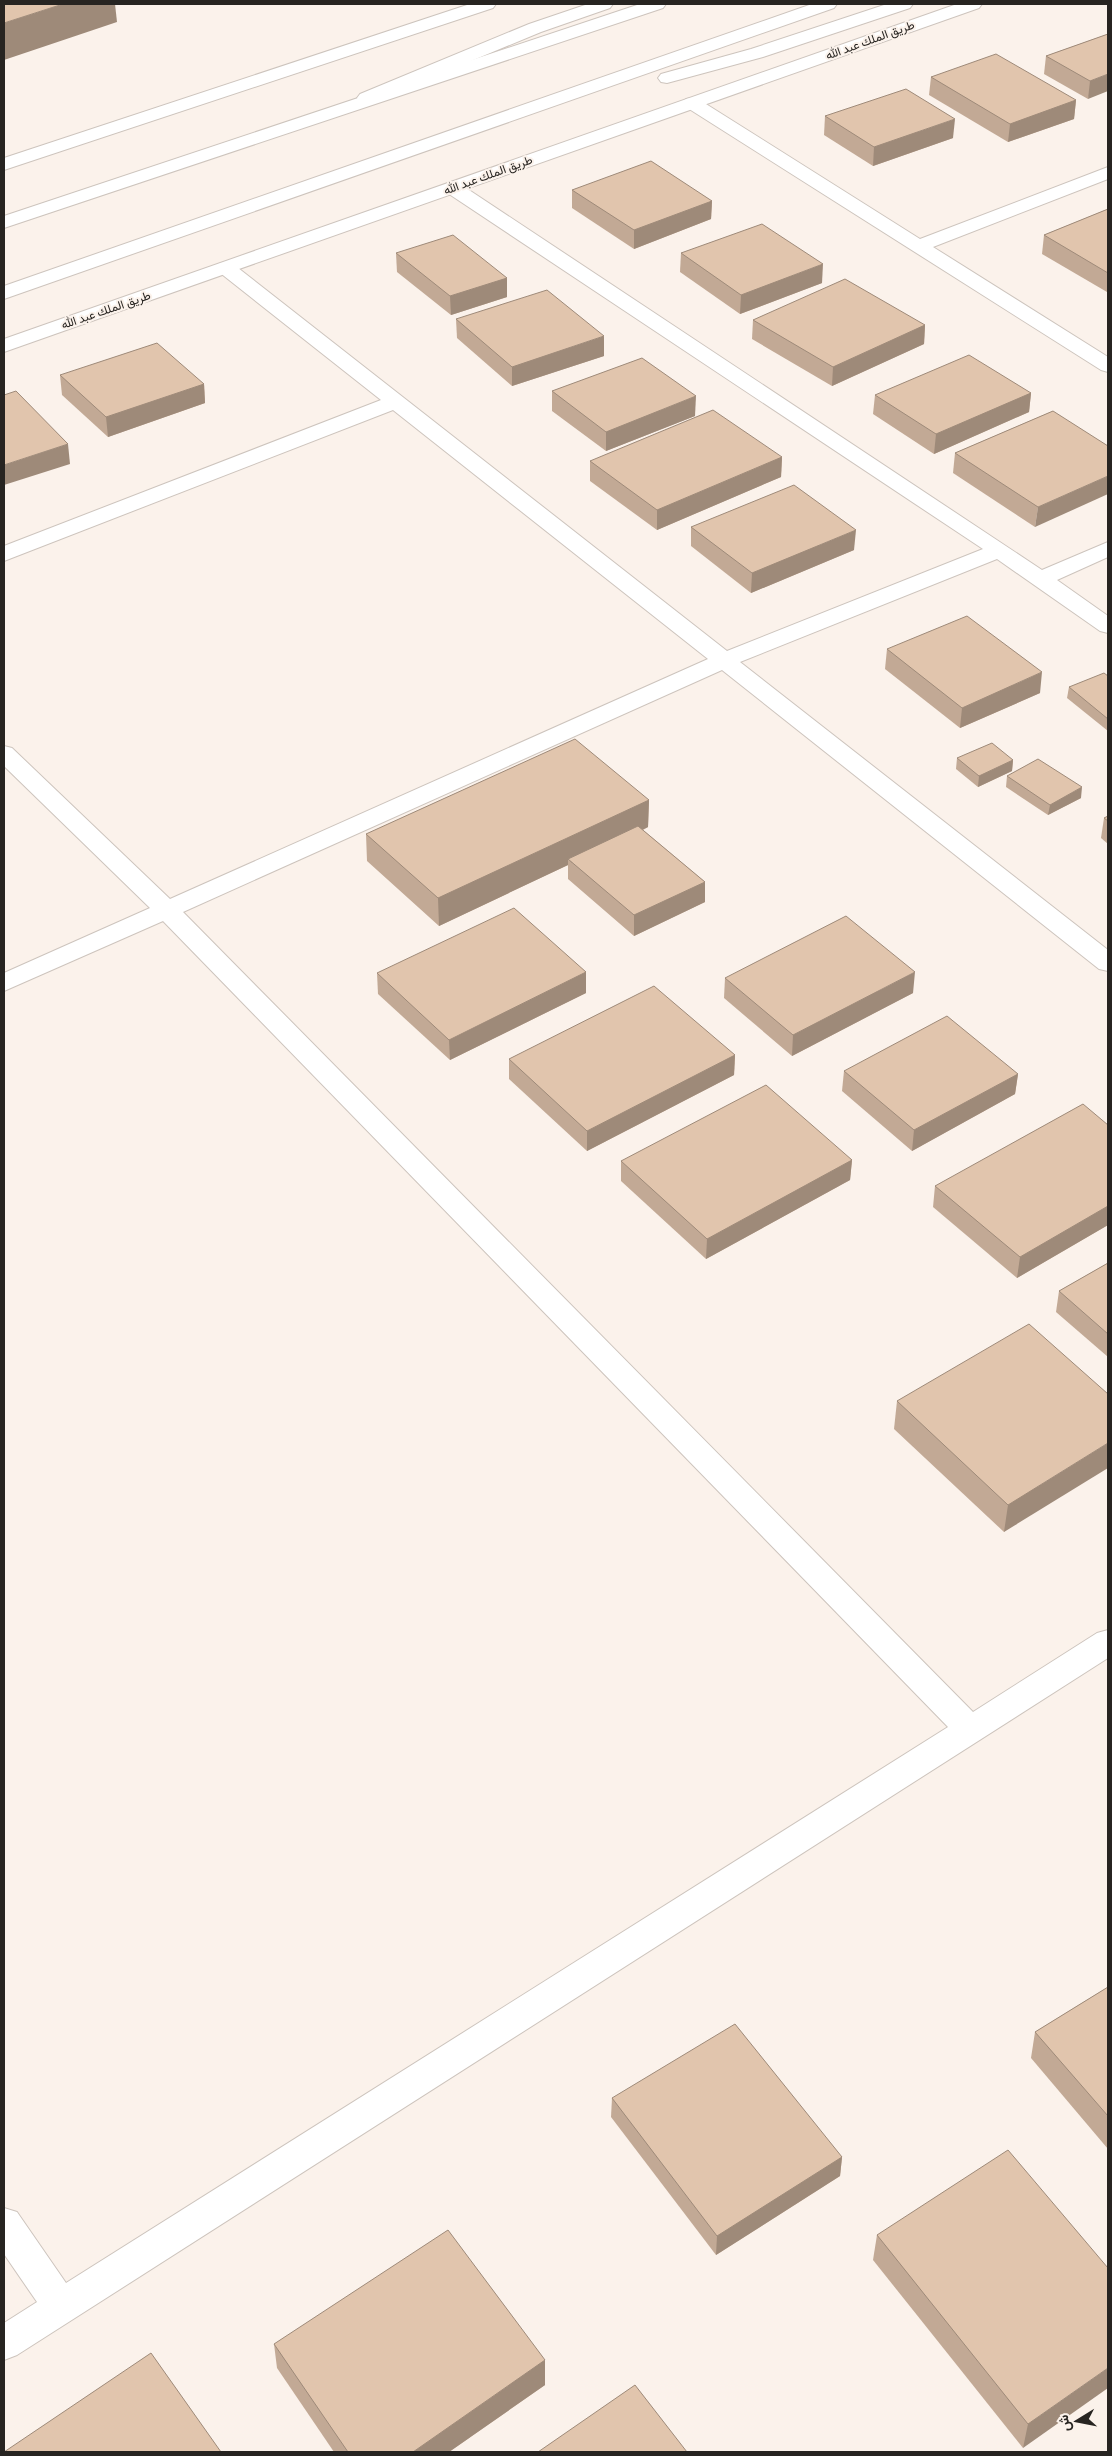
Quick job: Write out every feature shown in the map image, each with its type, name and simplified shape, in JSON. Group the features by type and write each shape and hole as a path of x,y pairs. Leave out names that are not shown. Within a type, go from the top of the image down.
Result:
{"main road":[{"path":"4,164 486,4"},
{"path":"338,110 535,28 604,4"},
{"path":"4,222 657,4"},
{"path":"4,293 828,4"},
{"path":"399,155 756,53 904,4"},
{"name":"طريق الملك عبد الله","path":"4,346 973,4"},
{"path":"692,103 1108,366"},
{"path":"919,246 1108,173"},
{"path":"453,188 999,550 1108,626"},
{"path":"226,268 1108,963"},
{"path":"4,554 397,401"},
{"path":"1041,579 1108,549"},
{"path":"4,983 725,660 999,550"},
{"path":"4,754 166,910 970,1730"},
{"path":"4,2343 1108,1642"},
{"path":"4,2224 61,2306"}],"building":[{"path":"4,4 63,4 4,23"},
{"path":"1108,34 1108,74 1090,81 1046,56"},
{"path":"996,54 1076,100 1010,124 931,77"},
{"path":"906,89 955,119 874,147 825,116"},
{"path":"651,161 712,201 634,230 572,190"},
{"path":"1108,209 1108,273 1044,235"},
{"path":"762,224 823,264 741,295 681,253"},
{"path":"453,235 507,278 450,296 396,253"},
{"path":"845,279 925,325 833,367 753,320"},
{"path":"547,290 604,336 512,367 456,319"},
{"path":"157,343 204,384 106,417 60,375"},
{"path":"969,355 1031,393 936,434 875,395"},
{"path":"642,358 696,396 606,432 552,391"},
{"path":"16,391 68,444 4,465 4,395"},
{"path":"713,410 782,457 657,510 590,461"},
{"path":"1053,411 1108,446 1108,476 1038,507 955,453"},
{"path":"794,485 856,530 752,573 691,527"},
{"path":"967,616 1042,672 962,708 887,649"},
{"path":"1104,673 1108,676 1108,719 1069,687"},
{"path":"575,739 649,800 438,898 366,834"},
{"path":"992,743 1013,760 979,776 957,758"},
{"path":"1038,759 1082,787 1050,805 1007,776"},
{"path":"638,826 705,882 634,915 568,859"},
{"path":"514,908 586,972 449,1040 377,973"},
{"path":"846,916 915,972 793,1035 725,978"},
{"path":"654,986 735,1055 587,1131 509,1059"},
{"path":"947,1016 1018,1074 914,1130 844,1071"},
{"path":"766,1085 852,1160 707,1239 621,1161"},
{"path":"1083,1104 1108,1125 1108,1206 1020,1257 935,1186"},
{"path":"1108,1263 1108,1334 1059,1291"},
{"path":"1029,1324 1108,1394 1108,1443 1008,1505 897,1401"},
{"path":"1108,1987 1108,2116 1035,2032"},
{"path":"735,2024 842,2157 717,2236 612,2098"},
{"path":"1008,2150 1108,2268 1108,2368 1028,2424 877,2235"},
{"path":"448,2230 545,2360 413,2452 348,2452 274,2344"},
{"path":"151,2353 221,2452 4,2452"},
{"path":"635,2385 687,2452 538,2452"}]}
